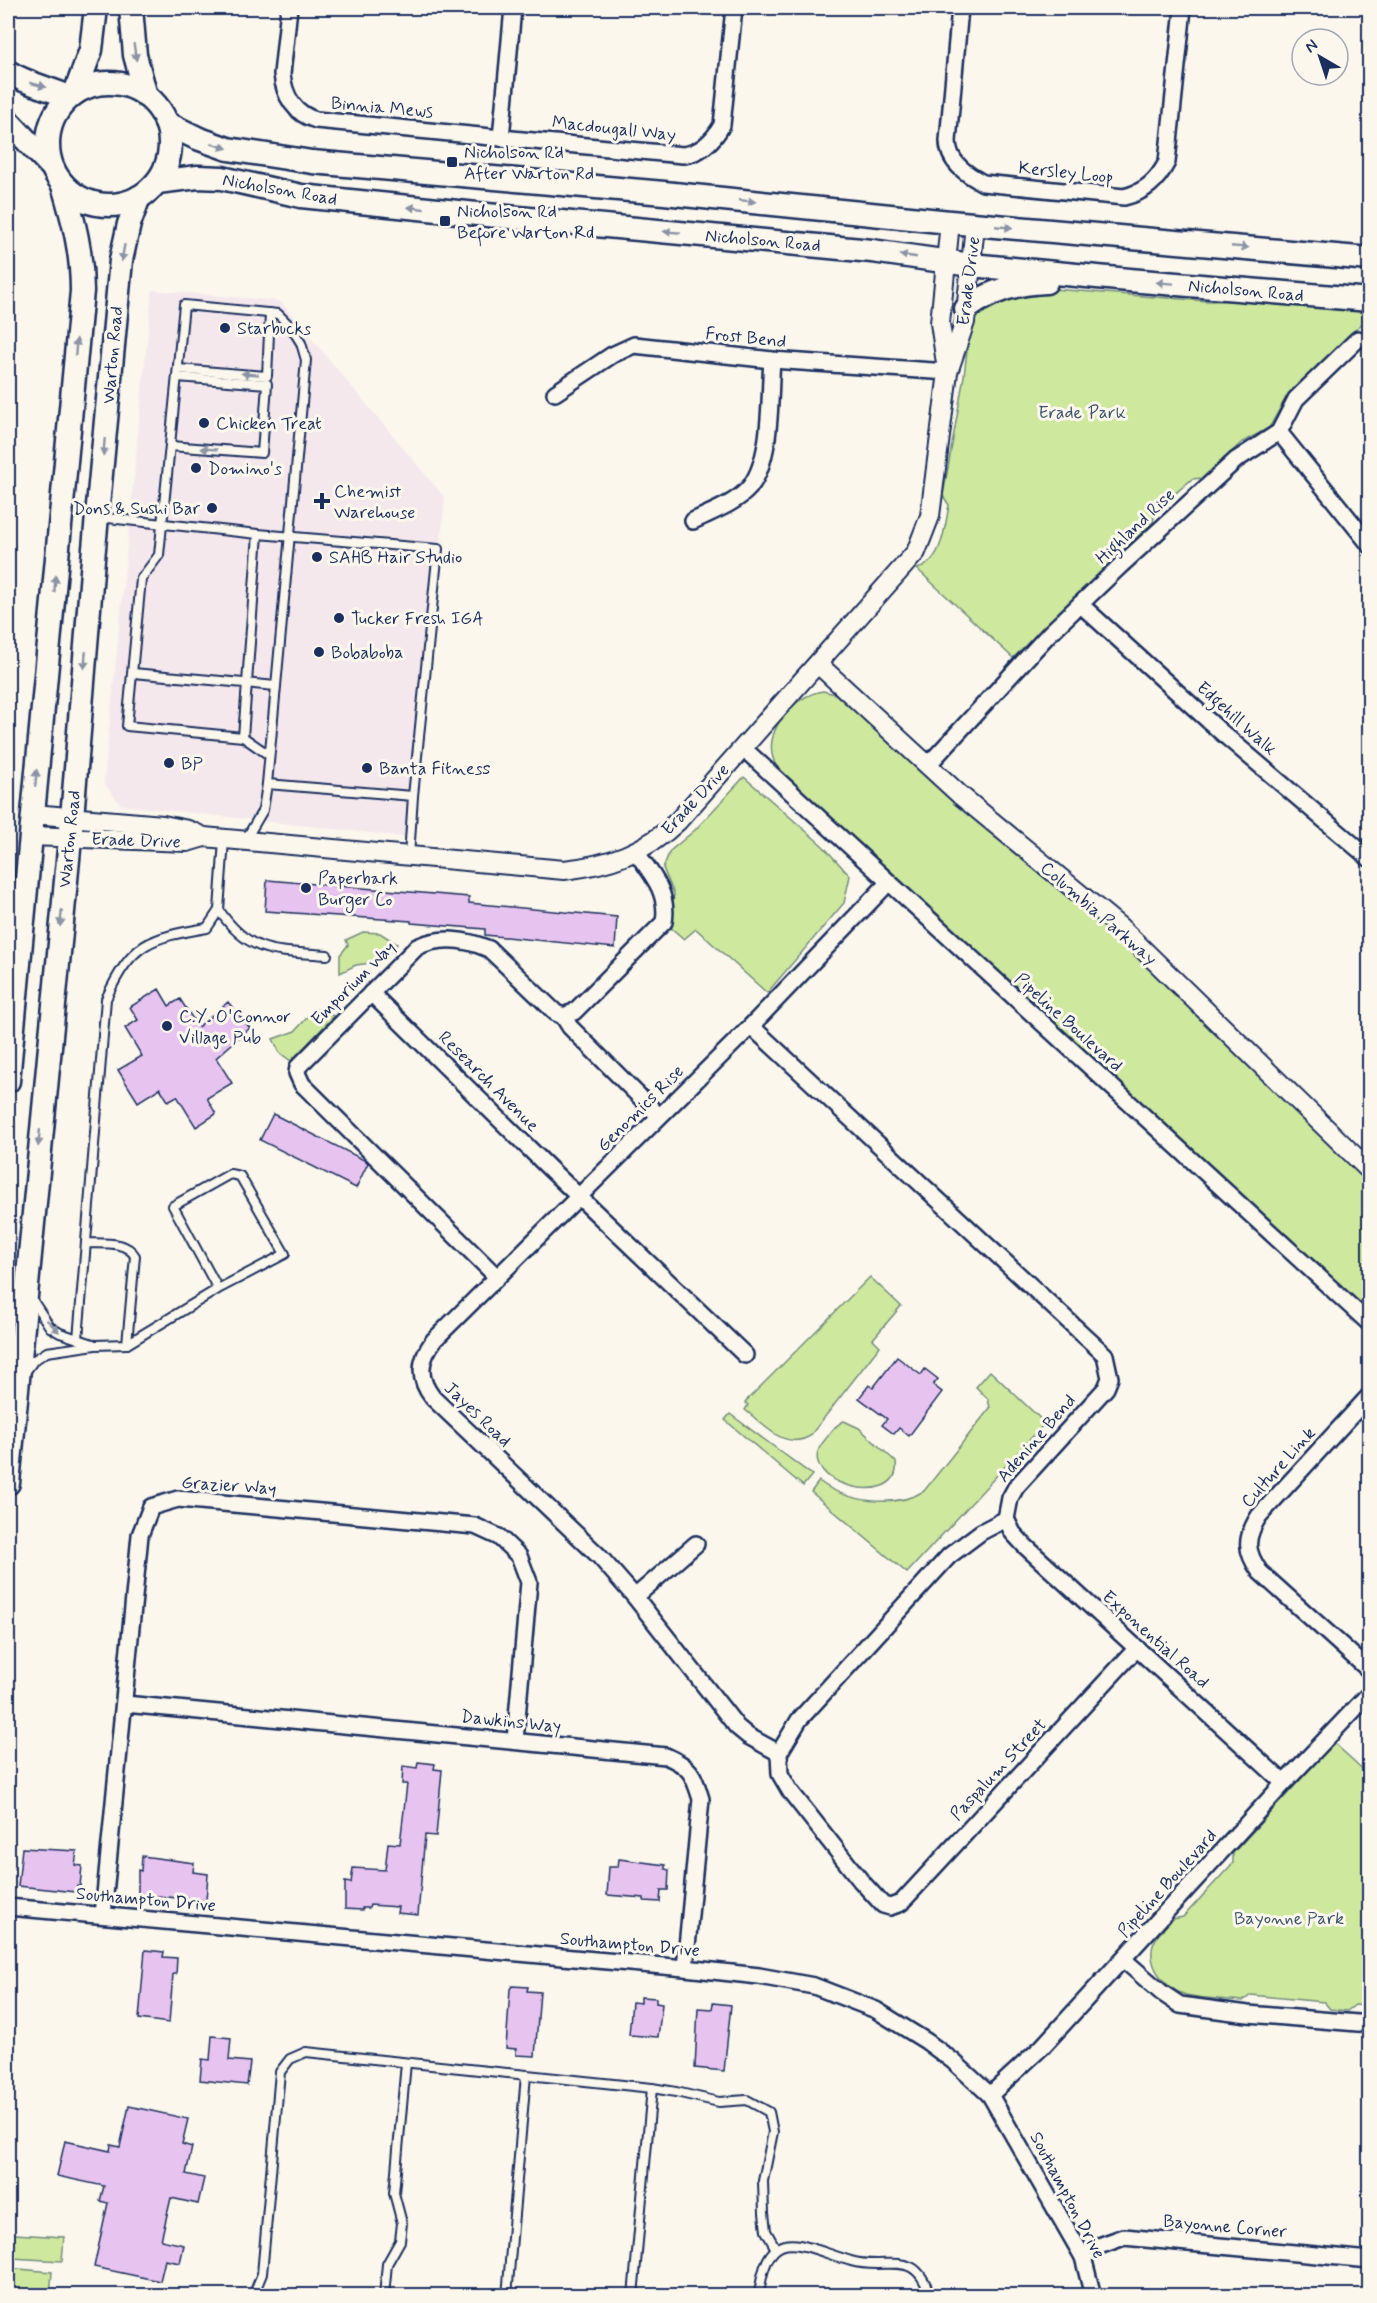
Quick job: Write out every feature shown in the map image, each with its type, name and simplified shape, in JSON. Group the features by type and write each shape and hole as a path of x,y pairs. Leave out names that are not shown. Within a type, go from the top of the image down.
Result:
{"main road":[{"path":"72,95 91,50 96,8"},
{"path":"131,8 135,55 146,96"},
{"path":"8,72 30,84 72,95"},
{"path":"8,120 50,165 63,185 76,196 90,203 106,206 122,204 139,197 157,182 170,153 170,138 166,123 160,110 146,96 127,85 113,83 87,87 72,95 57,111 49,129 47,147 50,165"},
{"name":"Nicholson Road","path":"166,123 197,138 228,149 312,162 664,193 975,225 1370,259"},
{"name":"Nicholson Road","path":"157,182 198,177 222,178 301,196 872,250 971,265 1370,300"},
{"name":"Warton Road","path":"8,1082 82,291 78,237 63,185"},
{"name":"Warton Road","path":"8,1483 9,1443 70,828 122,260 129,224 139,197"},
{"path":"966,309 984,296 1032,282 1129,280"}],"street":[{"name":"Binnia Mews","path":"289,8 283,85 288,98 309,118 501,138"},
{"path":"501,138 513,8"},
{"name":"Macdougall Way","path":"501,138 683,154 701,149 717,135 722,126 734,8"},
{"name":"Kersley Loop","path":"960,8 948,141 948,148 956,164 982,183 1124,197 1151,185 1159,178 1167,162 1183,8"},
{"name":"Erade Drive","path":"948,372 940,323 950,222"},
{"name":"Erade Drive","path":"31,836 70,828 163,825 188,830 204,837 564,870 600,864 636,852 652,843 672,827 916,552 926,531 932,504 948,372 964,325 975,225"},
{"path":"1358,339 1296,399 1279,432 1370,545"},
{"name":"Frost Bend","path":"555,393 612,355 634,345 772,360 948,372"},
{"path":"693,521 736,500 750,487 763,459 772,360"},
{"name":"Highland Rise","path":"928,765 1049,634 1080,604 1236,460 1279,432"},
{"name":"Edgehill Walk","path":"1080,604 1221,732 1370,859"},
{"name":"Columbia Parkway","path":"818,664 960,795 1120,927 1370,1171"},
{"name":"Pipeline Boulevard","path":"743,748 1370,1324"},
{"name":"Erade Drive","path":"33,814 70,828"},
{"path":"563,1016 574,1012 664,922 666,911 660,888 636,852"},
{"name":"Genomics Rise","path":"579,1196 751,1026 888,883"},
{"name":"Emporium Way","path":"497,1277 298,1078 297,1072 301,1062 417,947 430,940 477,944 489,949 556,1013 563,1016 570,1028 659,1116"},
{"name":"Research Avenue","path":"371,993 579,1196"},
{"name":"Adenine Bend","path":"751,1026 1105,1355 1110,1378 1106,1388 1016,1487 1010,1498 1006,1519"},
{"path":"579,1196 745,1355"},
{"name":"Jayes Road","path":"579,1196 426,1351 421,1372 427,1391 599,1556 635,1597 737,1727 748,1736 779,1753"},
{"name":"Culture Link","path":"1370,1395 1258,1516 1248,1540 1252,1561 1260,1572 1370,1671"},
{"name":"Grazier Way","path":"103,1915 140,1535 151,1507 178,1499 475,1526 499,1537 519,1556 529,1582 514,1740"},
{"path":"779,1753 789,1734 806,1712 949,1556 973,1537 1006,1519"},
{"name":"Exponential Road","path":"1006,1519 1013,1533 1025,1546 1284,1783"},
{"path":"635,1597 696,1544"},
{"name":"Paspalum Street","path":"779,1753 780,1774 790,1791 861,1881 883,1905 890,1907 901,1903 1137,1648"},
{"name":"Pipeline Boulevard","path":"990,2094 1042,2047 1284,1783 1370,1693"},
{"name":"Dawkins Way","path":"125,1704 666,1756 684,1764 696,1781 701,1799 685,1968"},
{"name":"Southampton Drive","path":"8,1907 685,1968 759,1976 814,1986 876,2010 926,2041 953,2061 990,2094 1083,2256 1093,2295"},
{"path":"1124,1960 1162,1993 1180,2005 1248,2014 1370,2024"},
{"name":"Bayonne Corner","path":"1083,2256 1099,2246 1124,2236 1370,2259"}],"lane":[{"path":"245,841 262,810 267,784 306,360 301,343 291,327 278,314 184,305 159,555 141,579 127,726 243,737 269,755"},
{"path":"177,373 267,375 270,313"},
{"path":"170,446 262,453 267,384 177,373"},
{"path":"97,517 289,537 438,549 409,856"},
{"path":"243,737 258,534"},
{"path":"133,673 276,686"},
{"path":"267,784 413,796"},
{"path":"78,1339 106,999 118,971 137,951 162,936 207,928 219,910 224,839"},
{"path":"219,910 249,942 267,950 327,955"},
{"path":"16,1384 34,1360 47,1352 95,1345 127,1344 218,1289 285,1254 240,1176 230,1174 173,1206 218,1289"},
{"path":"86,1243 126,1246 135,1256 127,1344"},
{"path":"25,1289 50,1327 60,1333 95,1345"},
{"path":"253,2295 262,2274 280,2072 290,2059 306,2052 652,2088 719,2102 747,2100 769,2112 773,2132 763,2192 766,2231 776,2249"},
{"path":"384,2295 387,2264 400,2241 402,2223 394,2193 406,2063"},
{"path":"507,2295 526,2075"},
{"path":"633,2295 652,2088"},
{"path":"759,2295 762,2271 768,2258 776,2249 786,2244 808,2245 853,2262 911,2265 925,2279 930,2295"}],"shaded area":[{"path":"152,290 280,301 445,498 414,838 121,805 104,783"}],"green space":[{"name":"Erade Park","path":"1040,288 1207,301 1260,300 1369,307 1369,317 1288,394 1269,428 1242,442 1203,478 1192,479 1155,511 1153,522 1013,658 917,569 932,560 944,533 949,505 943,496 964,376 970,326 979,307"},
{"path":"823,691 835,694 848,704 962,807 1124,944 1369,1182 1369,1312 785,777 775,763 771,750 777,727 783,716 801,699"},
{"path":"744,777 823,846 850,876 844,903 767,993 696,929 684,939 670,927 674,894 663,868 670,851 695,830"},
{"path":"363,932 380,933 397,944 379,962 356,965 340,973 340,955 348,945 346,940"},
{"path":"315,1009 334,1016 291,1061 280,1053 273,1039 295,1031"},
{"path":"870,1277 901,1306 873,1339 880,1346 810,1436 801,1440 792,1440 775,1434 745,1410 748,1405 745,1402"},
{"path":"990,1371 1045,1423 907,1573 811,1492 819,1481 843,1494 871,1501 899,1500 924,1491 990,1408 988,1399 976,1387"},
{"path":"730,1414 812,1475 803,1486 725,1420"},
{"path":"844,1421 859,1428 896,1462 893,1477 883,1486 867,1488 850,1486 833,1479 821,1469 817,1456 824,1441 835,1427"},
{"name":"Bayonne Park","path":"1334,1743 1369,1775 1369,2006 1355,2005 1347,2011 1330,2009 1324,2002 1251,1995 1243,2001 1207,1998 1186,1995 1172,1988 1160,1976 1153,1961 1153,1945 1156,1938 1173,1919 1183,1917 1233,1863 1233,1853"},
{"path":"14,2234 64,2237 62,2261 12,2258"},
{"path":"8,2268 52,2272 50,2295 8,2293"}],"building":[{"path":"267,880 469,897 469,903 617,917 615,948 485,935 485,929 411,923 411,921 265,911"},
{"path":"159,989 169,1006 180,999 198,1027 228,1002 250,1028 216,1058 232,1083 207,1098 216,1114 196,1127 177,1096 168,1101 160,1088 138,1102 118,1070 142,1056 125,1028 138,1020 130,1007"},
{"path":"273,1114 366,1161 368,1163 356,1188 260,1140"},
{"path":"897,1357 921,1375 925,1369 938,1379 933,1385 942,1392 909,1436 899,1428 894,1434 882,1425 887,1419 859,1398 869,1385 873,1388"},
{"path":"418,1762 435,1764 434,1769 442,1770 436,1836 425,1835 418,1915 397,1913 398,1907 370,1905 369,1908 362,1908 362,1910 345,1909 345,1882 351,1883 353,1868 385,1870 388,1843 400,1844 407,1784 402,1784 403,1766 417,1768"},
{"path":"22,1848 77,1851 75,1865 82,1866 80,1886 77,1886 76,1892 18,1886"},
{"path":"142,1856 194,1863 193,1872 208,1874 206,1901 138,1894 138,1870 141,1871"},
{"path":"619,1859 665,1865 665,1869 669,1870 668,1890 661,1890 660,1902 644,1901 644,1898 607,1895 609,1867 618,1867"},
{"path":"145,1950 164,1952 163,1957 177,1958 176,1974 173,1974 169,2023 139,2019"},
{"path":"512,1986 528,1987 527,1991 540,1992 535,2056 516,2055 516,2049 506,2048"},
{"path":"641,1997 656,1998 656,2003 662,2004 658,2037 629,2035 632,2002 641,2003"},
{"path":"713,2003 731,2005 724,2071 695,2068 698,2008 712,2009"},
{"path":"212,2036 231,2038 229,2060 250,2062 247,2085 200,2080 202,2059 210,2060"},
{"path":"129,2106 188,2119 182,2144 192,2147 186,2174 204,2178 198,2204 171,2198 161,2240 184,2245 180,2263 165,2260 160,2281 94,2267 108,2203 100,2201 104,2186 57,2176 65,2141 110,2151 111,2145 120,2147"}],"place":[{"name":"Nicholson Rd After Warton Rd","path":"452,162"},
{"name":"Nicholson Rd Before Warton Rd","path":"445,221"},
{"name":"Starbucks","path":"225,328"},
{"name":"Chicken Treat","path":"204,423"},
{"name":"Domino's","path":"196,468"},
{"name":"Chemist Warehouse","path":"322,501"},
{"name":"Dons & Sushi Bar","path":"212,508"},
{"name":"SAHB Hair Studio","path":"317,557"},
{"name":"Tucker Fresh IGA","path":"339,618"},
{"name":"Bobaboba","path":"319,652"},
{"name":"BP","path":"169,763"},
{"name":"Banta Fitness","path":"367,768"},
{"name":"Paperbark Burger Co","path":"306,888"},
{"name":"C.Y. O'Connor Village Pub","path":"167,1026"}]}
